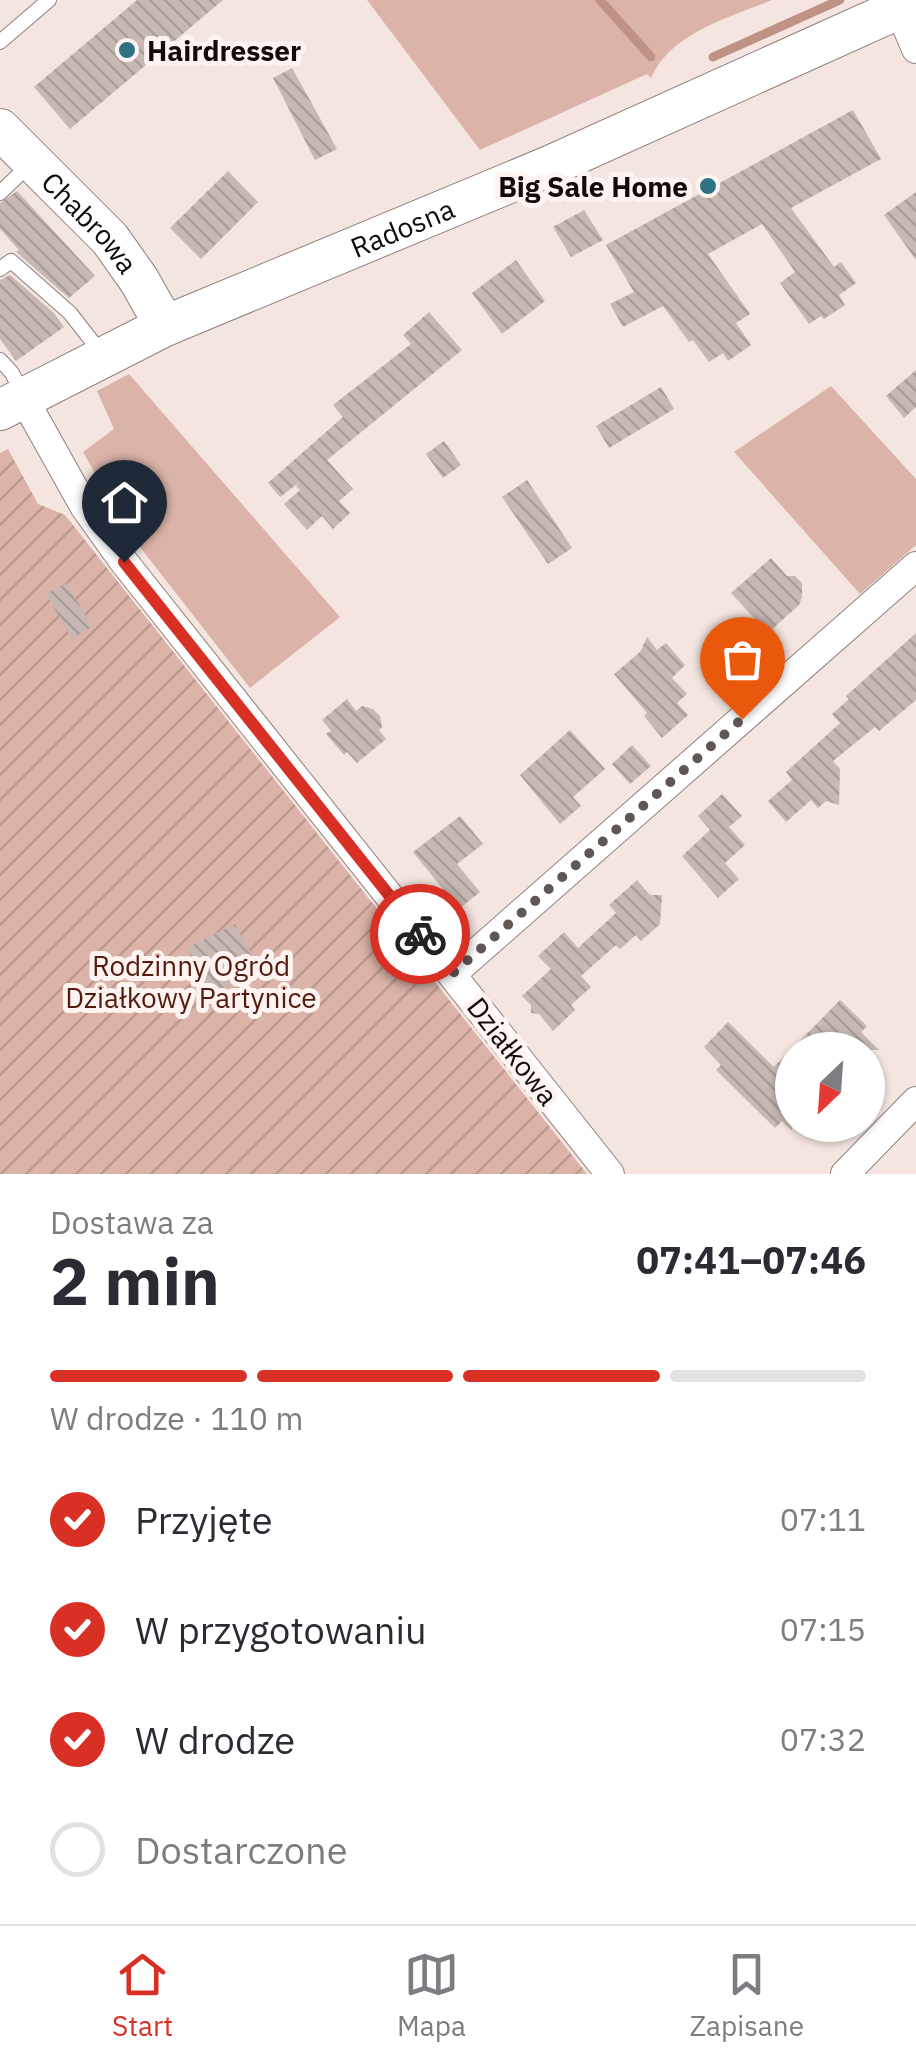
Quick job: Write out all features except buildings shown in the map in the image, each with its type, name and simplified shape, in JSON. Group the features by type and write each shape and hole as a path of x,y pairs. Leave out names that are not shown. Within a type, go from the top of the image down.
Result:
{"street":[{"path":"908,5 916,49"},
{"name":"Radosna","path":"12,404 165,326 552,165 908,5"},
{"name":"Chabrowa","path":"0,129 116,246 165,326"},
{"name":"Działkowa","path":"12,404 124,562 610,1174"},
{"path":"452,974 916,566"},
{"path":"845,1174 916,1101"}],"lane":[{"path":"0,42 49,0"},
{"path":"0,192 34,160"},
{"path":"0,269 11,261 70,313 104,356"},
{"path":"0,360 12,373 12,404"}],"green space":[{"path":"367,0 772,0 687,38 660,62 651,78 647,74 480,150"},
{"path":"129,374 340,617 250,688 129,533 83,452 114,429 97,391"},
{"path":"831,386 916,479 916,545 860,594 734,452"},
{"name":"Rodzinny Ogród Działkowy Partynice","path":"8,449 38,504 65,515 587,1174 0,1174 0,453"}],"waterway":[{"path":"600,0 651,57"},
{"path":"713,57 840,0"}],"way so far":[{"path":"420,934 452,974 742,719"}],"place":[{"name":"Hairdresser","path":"127,50"},
{"name":"Big Sale Home","path":"708,186"}],"route":[{"path":"124,562 420,934"}]}
